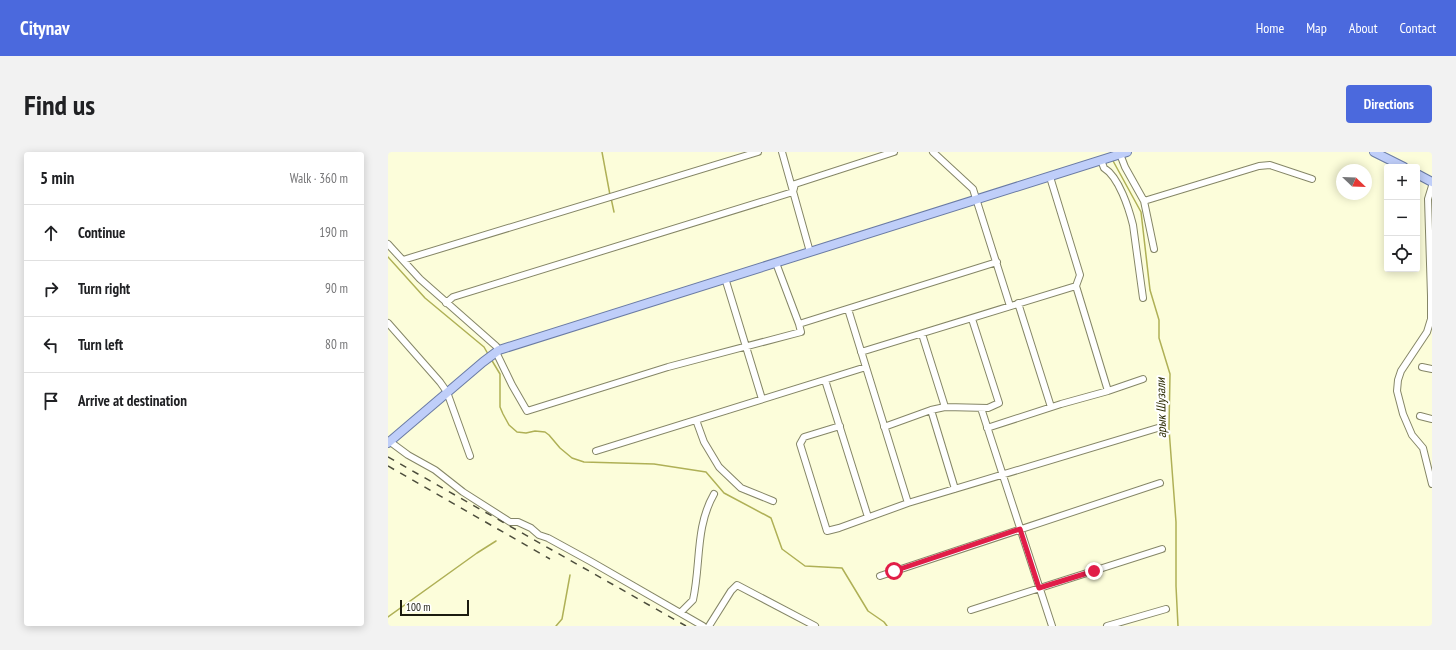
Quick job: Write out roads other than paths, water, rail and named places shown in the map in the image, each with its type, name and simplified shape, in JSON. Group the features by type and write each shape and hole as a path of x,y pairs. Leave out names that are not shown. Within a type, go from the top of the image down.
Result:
{"main road":[{"path":"1374,152 1398,164"},
{"path":"389,442 497,351 725,278 1050,177 1111,156"},
{"path":"1420,176 1432,182"}],"street":[{"path":"403,260 758,152"},
{"path":"782,152 810,252"},
{"path":"793,192 795,184 894,152"},
{"path":"933,152 962,177 973,189 978,199 1010,306"},
{"path":"1143,298 1133,225 1130,214 1124,196 1111,172 1104,168 1111,156 1125,167 1144,201 1154,248"},
{"path":"1144,201 1259,166 1270,165 1312,179"},
{"path":"1050,177 1080,275 1076,286 1108,391"},
{"path":"1432,186 1428,199 1431,268 1431,319 1427,332 1401,371 1397,391 1403,414 1412,435 1422,448 1430,472 1432,484"},
{"path":"446,304 452,297 793,192"},
{"path":"388,244 420,279 446,304 496,346 512,385 527,411 668,367 800,332 799,324 776,262"},
{"path":"799,324 997,262"},
{"path":"725,278 762,399"},
{"path":"861,352 1076,286"},
{"path":"1018,303 1052,407"},
{"path":"848,309 908,503"},
{"path":"884,427 945,406 988,408 999,403 972,319"},
{"path":"388,323 447,392 470,456"},
{"path":"922,334 945,406"},
{"path":"596,451 866,367"},
{"path":"1422,367 1432,369"},
{"path":"987,428 1143,379"},
{"path":"825,380 868,518"},
{"path":"981,408 1052,626"},
{"path":"931,410 955,489"},
{"path":"1420,416 1432,419"},
{"path":"696,420 704,442 719,467 741,488 773,501"},
{"path":"840,426 804,437 800,444 827,531 908,503 1162,427"},
{"path":"389,442 408,455 435,470 463,492 510,522 518,522 531,528 539,534 681,612 703,626"},
{"path":"880,576 1160,482"},
{"path":"681,612 692,602 694,598 698,551 708,506 714,494"},
{"path":"971,610 1162,549"},
{"path":"709,626 731,591 738,585 815,626"},
{"path":"1108,626 1166,609"}],"waterway":[{"path":"602,152 610,195"},
{"name":"арык Шузали","path":"1112,159 1141,212 1150,290 1159,320 1159,338 1170,374 1169,429 1176,522 1176,586 1178,626"},
{"path":"611,198 614,212"},
{"path":"388,257 425,298 484,347 488,354"},
{"path":"491,359 500,374 500,407 509,425 517,432 545,432 572,458 584,462 654,464 706,472 724,493 771,518 782,549 805,566 842,568 868,611 884,622 887,626"},
{"path":"388,617 496,541"},
{"path":"556,626 562,619 570,575"}],"railway":[{"path":"388,457 686,626"},
{"path":"388,466 550,559"}]}
